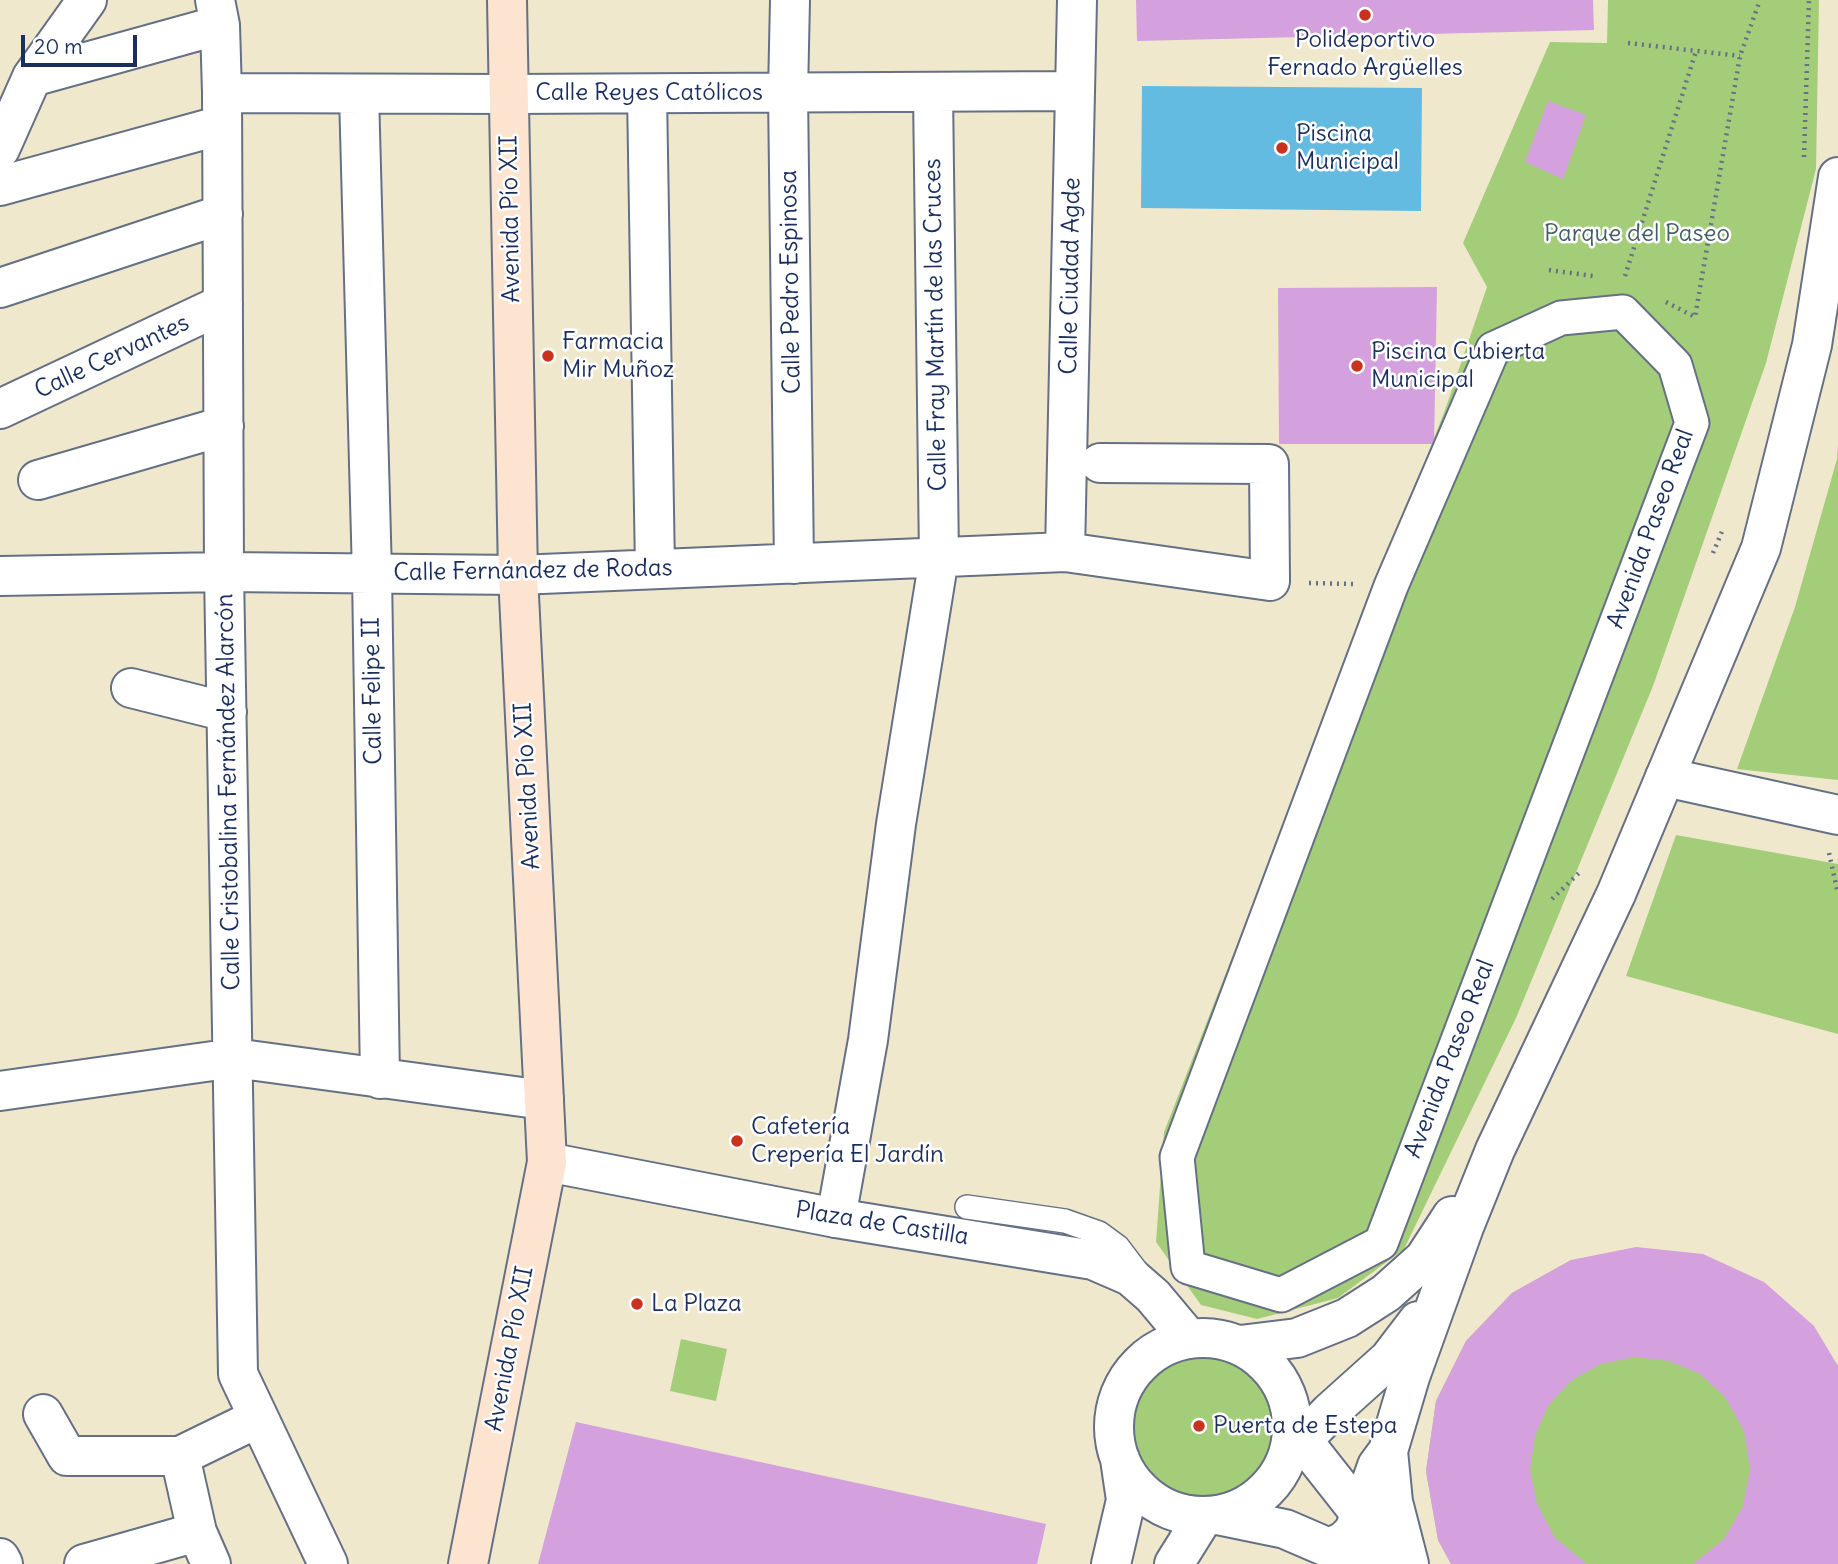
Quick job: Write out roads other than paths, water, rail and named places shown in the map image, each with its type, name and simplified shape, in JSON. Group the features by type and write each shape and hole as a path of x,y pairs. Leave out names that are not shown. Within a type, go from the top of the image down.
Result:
{"main road":[{"name":"Avenida Pío XII","path":"468,1564 547,1162 518,575 507,0"}],"street":[{"path":"0,149 32,77 87,0"},
{"name":"Calle Pedro Espinosa","path":"790,0 788,93 794,564"},
{"name":"Calle Ciudad Agde","path":"1065,552 1077,0"},
{"path":"32,77 218,13"},
{"name":"Calle Cristobalina Fernández Alarcón","path":"218,13 222,109 224,572 238,1374 328,1564"},
{"name":"Calle Reyes Católicos","path":"0,186 222,109 359,94 1075,91"},
{"name":"Calle Fray Martín de las Cruces","path":"836,1218 869,1040 897,824 939,558 933,92"},
{"name":"Calle Felipe II","path":"359,94 372,574 380,1079"},
{"path":"647,94 655,569"},
{"path":"1331,1547 1350,1537 1361,1514 1377,1466 1388,1451 1410,1377 1495,1150 1616,894 1761,548 1812,345 1838,177"},
{"path":"0,288 223,214"},
{"name":"Calle Cervantes","path":"0,409 223,304"},
{"name":"Avenida Paseo Real","path":"1623,312 1675,365 1692,423 1381,1243 1282,1295 1188,1267 1177,1157 1391,586 1493,349 1562,318 1623,312"},
{"path":"38,480 224,426"},
{"name":"Calle Fernández de Rodas","path":"0,576 224,572 518,575 1065,552 1269,581 1269,464 1100,463"},
{"path":"131,688 227,712"},
{"path":"1665,777 1833,832"},
{"path":"0,1091 234,1058 544,1100"},
{"path":"1240,1345 1297,1338 1330,1326 1386,1293 1424,1259 1495,1150"},
{"name":"Plaza de Castilla","path":"547,1162 836,1218 1093,1260 1130,1276 1153,1296 1189,1339"},
{"path":"1174,1564 1210,1516 1236,1510 1259,1497 1276,1478 1294,1441 1382,1366 1412,1331 1451,1263"},
{"path":"1330,1326 1349,1326 1372,1336 1383,1354 1382,1366"},
{"path":"1111,1564 1126,1500 1115,1431 1117,1405 1126,1382 1142,1362 1164,1347 1189,1339 1215,1338 1240,1345 1262,1360 1276,1375 1286,1394 1294,1441 1361,1514 1400,1564"},
{"path":"43,1414 67,1456 180,1456 258,1418"},
{"path":"1388,1451 1393,1502 1409,1564"},
{"path":"84,1564 204,1548 180,1456"},
{"path":"1119,1457 1135,1484 1158,1503 1186,1514 1285,1528 1366,1564"},
{"path":"0,1558 3,1564"}],"lane":[{"path":"967,1207 1065,1221 1099,1233 1110,1239 1129,1259 1153,1296"}],"water":[{"name":"Piscina Municipal","path":"1142,86 1422,88 1421,211 1141,208"}],"place":[{"name":"Polideportivo Fernado Argüelles","path":"1365,15"},
{"name":"Piscina Municipal","path":"1282,148"},
{"name":"Farmacia Mir Muñoz","path":"548,356"},
{"name":"Piscina Cubierta Municipal","path":"1357,366"},
{"name":"Cafetería Crepería El Jardín","path":"737,1141"},
{"name":"La Plaza","path":"637,1304"},
{"name":"Puerta de Estepa","path":"1199,1426"}],"park label":[{"name":"Parque del Paseo","path":"1637,234"}]}
